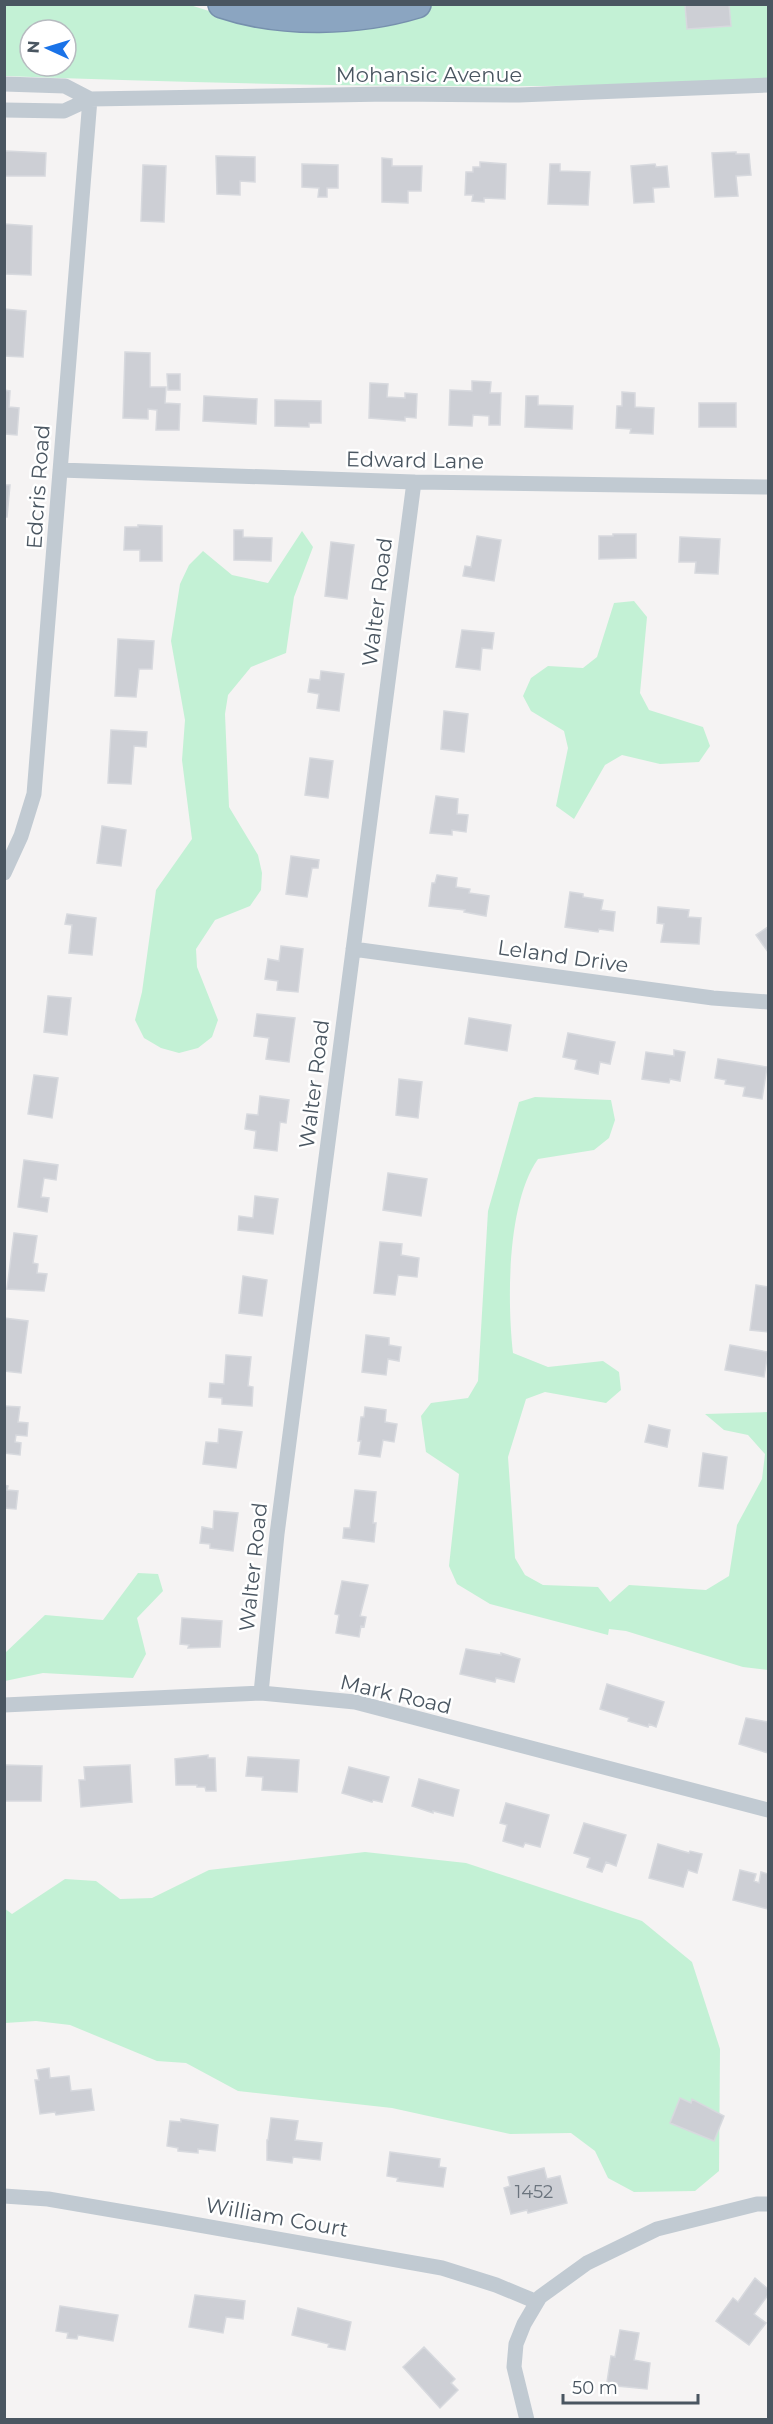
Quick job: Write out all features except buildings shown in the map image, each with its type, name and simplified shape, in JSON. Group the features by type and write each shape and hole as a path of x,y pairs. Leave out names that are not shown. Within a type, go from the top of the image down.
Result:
{"highway":[{"path":"222,4 257,14 291,17 345,16 417,4"},
{"path":"239,4 264,4"}],"street":[{"name":"Mohansic Avenue","path":"4,84 65,86 90,99"},
{"name":"Mohansic Avenue","path":"4,110 64,111 90,99 390,94 519,95 768,85"},
{"name":"Edcris Road","path":"4,873 21,836 34,794 90,99"},
{"name":"Edward Lane","path":"60,470 414,482 768,487"},
{"name":"Walter Road","path":"261,1693 277,1534 414,482"},
{"name":"Leland Drive","path":"353,949 713,998 768,1002"},
{"name":"Mark Road","path":"4,1705 261,1693 355,1702 768,1810"},
{"name":"William Court","path":"4,2196 48,2199 442,2268 496,2285 537,2302"},
{"path":"527,2420 514,2367 516,2344 524,2324 540,2297 587,2263 657,2229 757,2204 768,2204"}],"green space":[{"path":"5,5 190,5 231,18 429,5 768,5 768,81 577,86 386,86 69,78 78,78 78,18 18,18 18,76 5,76"},
{"path":"302,531 313,547 294,597 286,653 251,667 228,695 225,714 229,807 258,855 262,873 261,890 250,906 215,920 196,949 197,967 218,1020 212,1037 198,1048 179,1053 161,1048 144,1038 135,1020 142,992 156,890 192,839 182,760 185,720 171,641 180,584 189,565 203,551 232,575 268,583"},
{"path":"634,601 647,617 640,693 649,710 703,727 710,746 699,762 660,764 622,755 605,765 574,819 556,806 568,748 564,731 531,711 523,696 531,678 548,666 583,668 597,657 614,603"},
{"path":"535,1097 611,1100 615,1120 609,1138 594,1150 538,1159 528,1178 520,1200 512,1253 510,1307 513,1353 548,1367 603,1361 619,1372 621,1390 606,1403 545,1392 526,1399 508,1457 515,1558 525,1575 543,1585 598,1587 610,1602 629,1585 706,1590 729,1576 737,1525 762,1479 765,1454 748,1435 724,1430 705,1414 768,1412 768,1670 743,1667 626,1631 609,1629 608,1635 490,1604 457,1584 449,1566 459,1474 426,1452 421,1416 431,1403 468,1398 478,1381 488,1211 519,1102"},
{"path":"138,1573 158,1574 163,1591 137,1618 146,1654 133,1678 43,1673 5,1681 5,1653 45,1615 103,1620"},
{"path":"365,1852 466,1863 642,1921 692,1962 720,2049 719,2171 695,2191 634,2192 608,2178 595,2151 571,2133 510,2134 392,2108 238,2091 186,2063 157,2061 70,2025 36,2021 5,2023 4,1908 12,1914 65,1879 96,1881 120,1899 152,1898 209,1870"}]}
